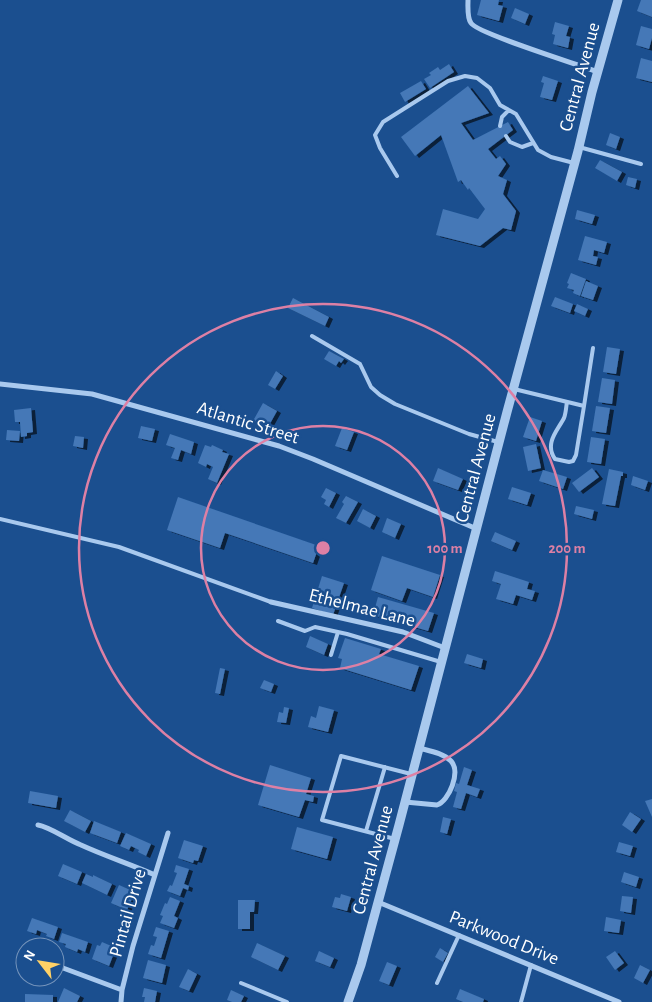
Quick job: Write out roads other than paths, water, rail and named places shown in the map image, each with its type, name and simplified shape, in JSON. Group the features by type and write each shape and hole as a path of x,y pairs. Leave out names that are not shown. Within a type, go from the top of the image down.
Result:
{"street":[{"path":"468,0 470,22 474,27 499,38 598,72"},
{"name":"Central Avenue","path":"348,1002 361,965 405,802 618,0"},
{"name":"Atlantic Street","path":"0,384 92,394 279,446 313,458 477,529"},
{"name":"Ethelmae Lane","path":"271,602 403,632 445,648"},
{"path":"405,802 437,805 441,804 449,796 455,771 451,760 436,752 419,748"},
{"path":"38,825 48,828 93,851 154,875"},
{"name":"Pintail Drive","path":"121,1002 122,990 154,875 168,833"},
{"name":"Parkwood Drive","path":"378,902 609,1000 619,1002"},
{"path":"65,970 122,990"}],"lane":[{"path":"397,176 380,148 375,135 382,122 448,81 465,76 476,78 490,88 500,105 516,114 538,150 574,163"},
{"path":"500,126 502,117 509,110"},
{"path":"506,136 510,142 522,147 533,143"},
{"path":"579,147 641,164"},
{"path":"312,336 360,364 371,386 380,395 395,404 469,434 500,442"},
{"path":"567,402 564,418 554,433 551,448 554,459 569,462 573,461 576,455 593,348"},
{"path":"514,388 584,406"},
{"path":"0,519 119,547 271,602"},
{"path":"278,621 305,631 315,627 338,632 441,662"},
{"path":"332,655 338,632"},
{"path":"395,839 322,820 341,756 412,774"},
{"path":"366,831 385,767"},
{"path":"437,983 458,935"},
{"path":"521,1002 530,965"},
{"path":"241,983 287,1002"}]}
